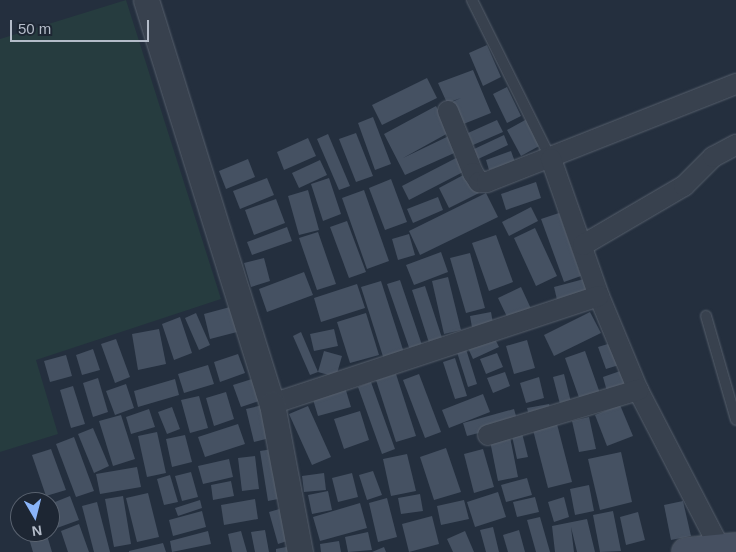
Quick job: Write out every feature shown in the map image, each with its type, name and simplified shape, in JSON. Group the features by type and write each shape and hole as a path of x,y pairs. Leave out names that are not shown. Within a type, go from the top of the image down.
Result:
{"main road":[{"path":"686,552 728,548"}],"street":[{"path":"146,0 272,404 300,552"},
{"path":"448,111 479,182 487,182 551,159 736,84"},
{"path":"583,245 684,186 713,157 736,144"},
{"path":"551,159 583,245 599,296 638,390 728,548"},
{"path":"272,404 599,296"},
{"path":"488,435 638,390"}],"lane":[{"path":"472,0 551,159"},
{"path":"706,316 736,420"}],"green space":[{"path":"126,0 221,299 36,360 58,434 0,452 0,39"}],"building":[{"path":"487,45 501,77 483,86 469,53"},
{"path":"473,70 491,113 461,125 452,102 461,98 447,103 438,83"},
{"path":"427,78 437,98 382,125 372,105"},
{"path":"507,87 521,116 507,123 493,94"},
{"path":"436,106 450,132 403,158 453,134 461,150 405,175 384,134"},
{"path":"373,117 391,164 375,170 358,123"},
{"path":"527,119 541,145 521,156 507,130"},
{"path":"497,120 503,132 473,145 468,133"},
{"path":"356,133 373,176 356,182 339,139"},
{"path":"328,134 350,186 339,190 317,139"},
{"path":"504,135 508,145 476,160 472,150"},
{"path":"308,138 316,156 284,170 277,152"},
{"path":"511,151 515,162 489,170 486,160"},
{"path":"458,157 465,171 409,200 402,186"},
{"path":"248,159 255,177 226,189 219,171"},
{"path":"320,160 327,175 299,188 292,173"},
{"path":"469,172 479,193 449,208 439,188"},
{"path":"267,178 274,195 240,209 233,191"},
{"path":"329,178 341,214 323,221 311,184"},
{"path":"391,179 407,222 385,230 369,188"},
{"path":"536,182 541,198 506,210 501,194"},
{"path":"308,190 319,230 299,235 288,196"},
{"path":"364,190 389,261 367,269 342,198"},
{"path":"486,193 498,217 420,255 409,231"},
{"path":"438,197 443,210 413,223 407,209"},
{"path":"276,199 285,223 254,235 245,210"},
{"path":"531,207 538,221 509,236 502,222"},
{"path":"559,213 581,276 564,282 541,219"},
{"path":"347,221 366,272 349,278 330,227"},
{"path":"287,227 292,241 252,255 247,242"},
{"path":"535,228 557,276 536,286 514,238"},
{"path":"318,232 336,284 317,290 299,238"},
{"path":"409,234 415,255 398,260 392,239"},
{"path":"496,235 513,282 489,291 472,243"},
{"path":"441,252 448,272 414,285 406,265"},
{"path":"470,253 485,308 466,313 450,258"},
{"path":"264,258 270,281 251,287 244,263"},
{"path":"304,272 313,295 267,312 259,289"},
{"path":"448,277 461,330 444,334 432,281"},
{"path":"584,279 589,296 558,304 554,287"},
{"path":"400,280 424,351 412,356 387,284"},
{"path":"381,281 406,359 386,366 361,287"},
{"path":"357,284 365,308 321,322 314,298"},
{"path":"425,286 444,344 431,349 412,290"},
{"path":"521,287 533,313 510,323 498,298"},
{"path":"230,307 237,332 210,339 204,314"},
{"path":"491,312 494,329 473,333 470,316"},
{"path":"590,312 601,333 554,356 544,335"},
{"path":"196,313 210,345 199,350 185,318"},
{"path":"366,313 379,355 350,363 337,322"},
{"path":"180,317 192,353 174,360 162,324"},
{"path":"159,329 166,364 138,370 132,334"},
{"path":"334,329 338,346 314,351 310,334"},
{"path":"301,332 318,372 310,375 293,336"},
{"path":"493,335 499,347 473,359 467,346"},
{"path":"116,339 130,377 115,383 101,344"},
{"path":"527,340 535,368 514,374 506,346"},
{"path":"611,343 619,365 606,369 598,347"},
{"path":"93,349 100,370 82,375 76,355"},
{"path":"466,349 477,384 468,387 457,352"},
{"path":"324,351 342,356 336,377 318,372"},
{"path":"585,351 602,399 582,406 565,358"},
{"path":"497,353 503,367 486,374 480,359"},
{"path":"238,354 245,373 220,382 214,362"},
{"path":"66,355 72,376 50,382 44,361"},
{"path":"455,358 467,396 455,399 443,362"},
{"path":"208,365 214,384 184,393 178,374"},
{"path":"623,370 629,389 608,395 603,377"},
{"path":"505,372 510,386 493,393 487,378"},
{"path":"396,374 416,436 396,442 376,380"},
{"path":"419,374 441,432 425,438 403,380"},
{"path":"564,374 571,402 560,404 553,377"},
{"path":"539,377 544,398 526,403 520,383"},
{"path":"98,378 108,412 93,417 83,383"},
{"path":"175,379 179,395 138,407 134,391"},
{"path":"252,379 259,401 241,407 233,385"},
{"path":"371,382 395,449 382,454 358,387"},
{"path":"126,384 134,408 115,415 106,391"},
{"path":"344,384 351,407 318,416 311,393"},
{"path":"73,386 85,424 71,428 60,390"},
{"path":"226,392 234,419 214,426 206,398"},
{"path":"483,394 490,412 449,428 442,410"},
{"path":"199,396 208,428 190,433 181,400"},
{"path":"549,404 552,416 530,420 527,408"},
{"path":"263,405 270,438 254,442 246,409"},
{"path":"620,405 633,436 607,446 595,415"},
{"path":"308,406 331,457 312,465 289,414"},
{"path":"172,407 180,429 167,434 158,412"},
{"path":"149,409 155,427 131,434 126,417"},
{"path":"514,409 518,423 467,436 463,423"},
{"path":"360,411 369,440 344,449 334,419"},
{"path":"121,415 135,459 113,466 99,421"},
{"path":"589,417 596,449 579,452 572,421"},
{"path":"238,424 245,444 205,457 198,437"},
{"path":"557,424 572,482 548,488 533,430"},
{"path":"93,428 109,466 94,473 78,434"},
{"path":"157,432 166,473 147,477 138,436"},
{"path":"522,433 528,457 517,459 512,436"},
{"path":"185,435 192,462 172,467 166,439"},
{"path":"74,437 94,491 76,497 56,444"},
{"path":"510,437 518,477 498,481 490,441"},
{"path":"279,448 288,497 268,501 260,451"},
{"path":"446,448 461,492 434,500 420,457"},
{"path":"51,449 66,490 45,492 32,455"},
{"path":"483,449 494,487 474,493 464,454"},
{"path":"621,452 632,502 600,510 588,459"},
{"path":"407,454 416,491 391,496 383,459"},
{"path":"255,456 259,489 242,491 238,458"},
{"path":"229,459 233,477 203,484 198,466"},
{"path":"137,467 141,487 100,494 96,474"},
{"path":"373,471 382,495 367,500 359,475"},
{"path":"191,472 198,497 182,501 175,476"},
{"path":"324,473 326,490 304,492 302,476"},
{"path":"352,473 358,497 338,502 332,478"},
{"path":"170,475 178,502 164,505 157,479"},
{"path":"527,478 532,495 506,502 501,485"},
{"path":"231,481 234,496 213,500 211,485"},
{"path":"589,485 594,511 575,515 570,489"},
{"path":"328,491 332,510 312,514 308,495"},
{"path":"498,492 506,517 475,527 467,502"},
{"path":"148,493 159,537 137,542 126,498"},
{"path":"420,494 423,511 401,514 398,498"},
{"path":"70,496 79,520 60,527 60,500"},
{"path":"123,496 131,544 114,547 105,499"},
{"path":"535,497 539,512 517,517 513,502"},
{"path":"564,497 569,517 554,522 548,502"},
{"path":"387,498 397,537 378,542 369,503"},
{"path":"255,499 258,519 224,525 221,505"},
{"path":"200,500 202,508 178,516 175,508"},
{"path":"464,500 469,519 441,525 437,506"},
{"path":"683,501 691,536 671,540 664,505"},
{"path":"97,502 110,552 94,552 82,506"},
{"path":"360,503 367,528 320,541 313,517"},
{"path":"283,508 293,539 278,544 269,512"},
{"path":"202,511 206,527 173,536 169,520"},
{"path":"613,511 621,551 600,552 593,515"},
{"path":"638,512 645,540 626,545 620,517"},
{"path":"432,516 439,544 409,552 402,524"},
{"path":"540,517 550,552 536,552 527,520"},
{"path":"587,519 595,552 577,552 571,527 574,552 555,552 552,526"},
{"path":"79,524 89,552 68,552 61,531"},
{"path":"493,527 499,552 486,552 480,530"},
{"path":"265,530 269,552 255,552 251,532"},
{"path":"519,530 525,552 508,552 503,535"},
{"path":"208,531 211,544 172,552 170,541"},
{"path":"241,531 247,552 232,552 228,534"},
{"path":"465,531 474,552 453,552 447,539"},
{"path":"368,532 372,550 348,552 345,537"},
{"path":"339,541 341,552 321,552 320,544"},
{"path":"30,542 49,542 52,552 33,552"},
{"path":"163,543 166,552 129,552 129,551"},
{"path":"291,546 293,552 276,552 276,549"},
{"path":"384,547 386,552 372,552"}]}
